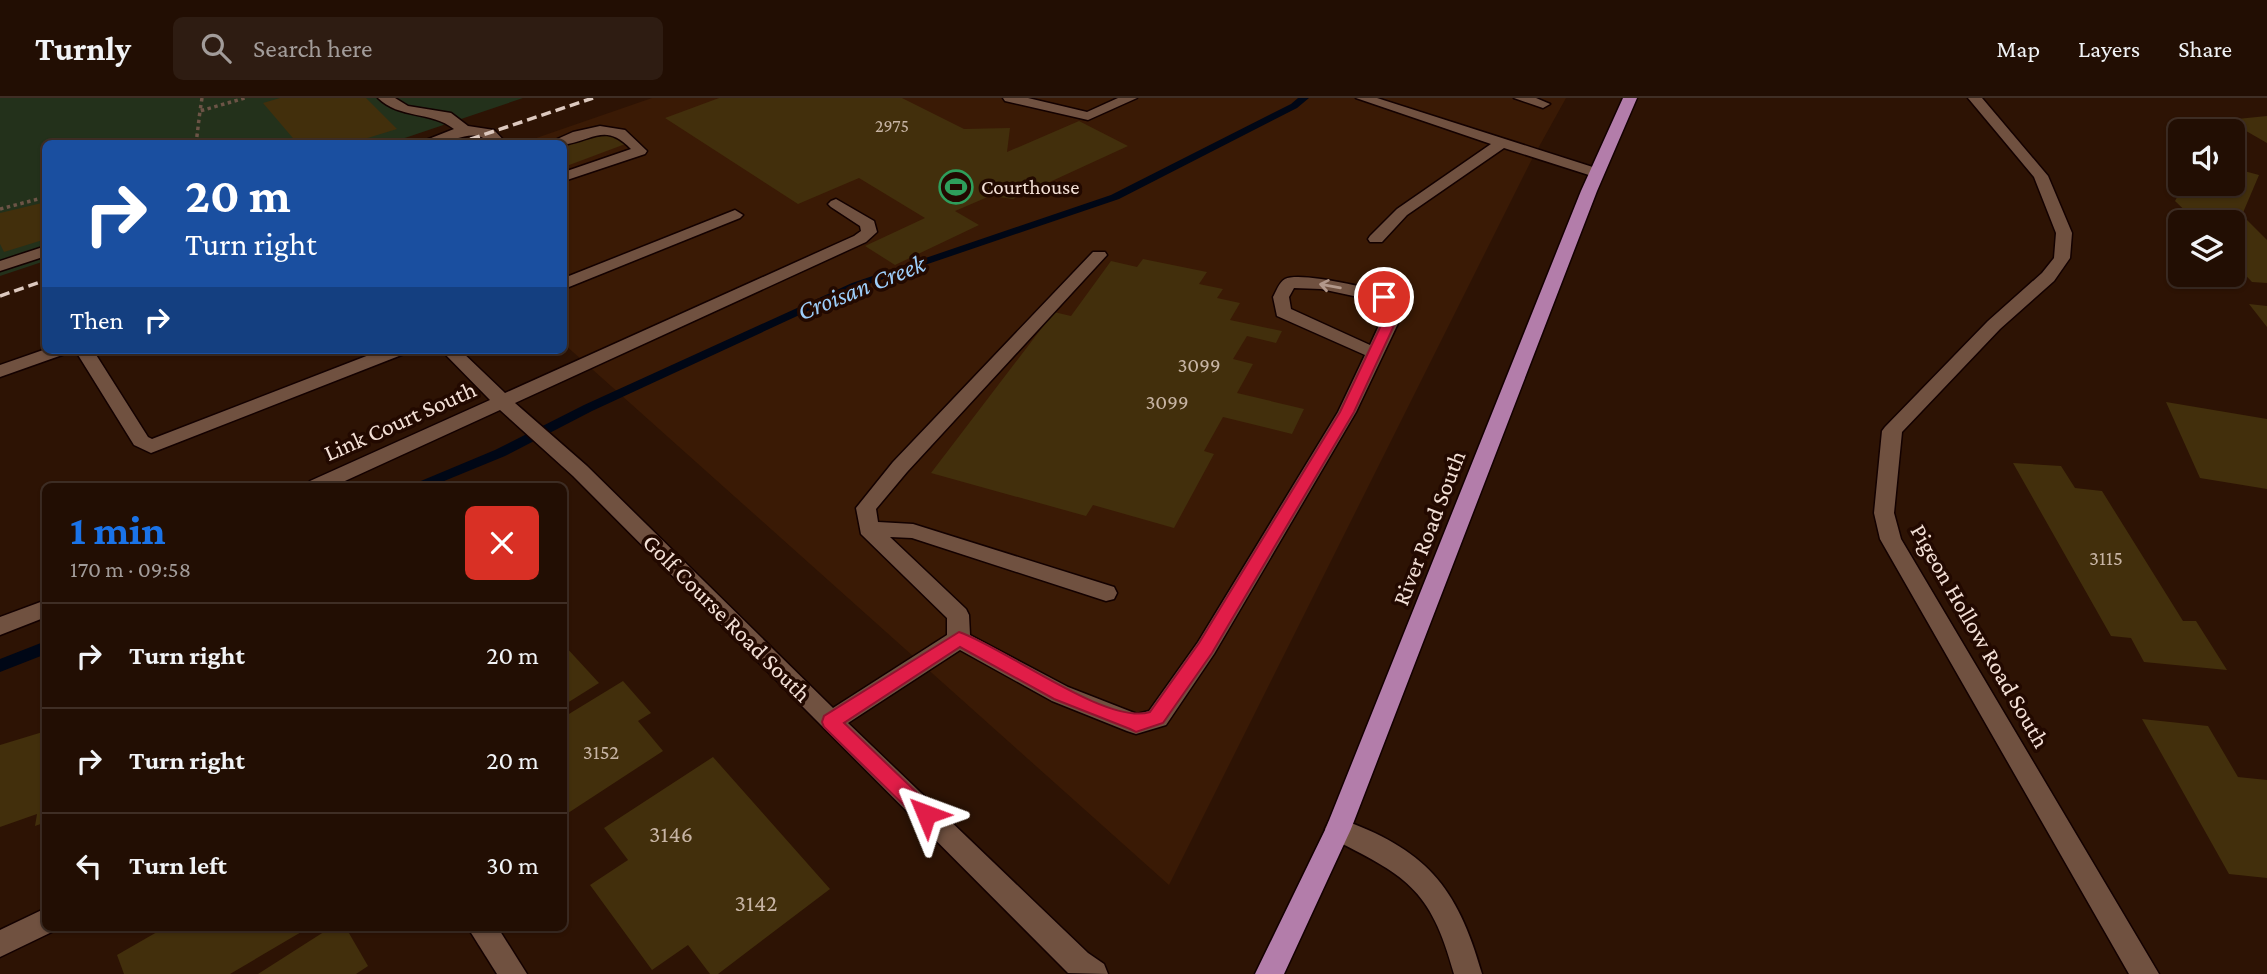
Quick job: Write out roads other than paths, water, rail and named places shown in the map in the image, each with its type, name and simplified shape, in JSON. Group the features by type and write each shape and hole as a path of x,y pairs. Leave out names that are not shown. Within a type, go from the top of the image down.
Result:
{"main road":[{"name":"River Road South","path":"1269,974 1338,829 1597,173 1630,98"}],"street":[{"path":"385,98 404,109 446,116 464,130"},
{"path":"1010,98 1088,116 1130,98"},
{"path":"1521,98 1543,104"},
{"name":"Pigeon Hollow Road South","path":"1975,98 2041,176 2064,233 2062,258 2048,277 1994,325 1892,431 1884,513 1891,539 2145,974"},
{"path":"1371,99 1597,173"},
{"path":"566,140 603,128 627,135 640,151 567,176"},
{"path":"435,140 464,130 489,132 496,140"},
{"path":"1376,239 1402,212 1502,143"},
{"name":"Link Court South","path":"324,483 504,403 860,239 869,232 868,224 836,204"},
{"path":"567,283 735,215"},
{"path":"0,266 42,252"},
{"path":"959,639 958,615 868,529 866,508 900,467 1099,255"},
{"path":"959,639 1073,699 1136,724 1157,718 1206,648 1340,424 1392,317 1384,297 1321,284 1289,284 1281,298 1283,312 1374,353"},
{"path":"0,371 48,354"},
{"path":"87,354 141,441 151,447 388,354"},
{"name":"Golf Course Road South","path":"454,354 580,471 1081,970"},
{"path":"868,529 913,531 1106,593"},
{"path":"0,626 42,610"},
{"path":"831,722 959,639"},
{"path":"1338,829 1407,864 1422,876 1447,918 1468,974"},
{"path":"0,944 42,923"},
{"path":"484,931 513,974"}],"waterway":[{"name":"Croisan Creek","path":"428,483 500,453 588,408 856,285 1115,197 1294,106 1304,98"},
{"name":"Croisan Creek","path":"0,666 42,649"}],"railway":[{"path":"468,140 593,98"},
{"path":"0,296 42,281"}],"place":[{"name":"Courthouse","path":"956,187"}]}
